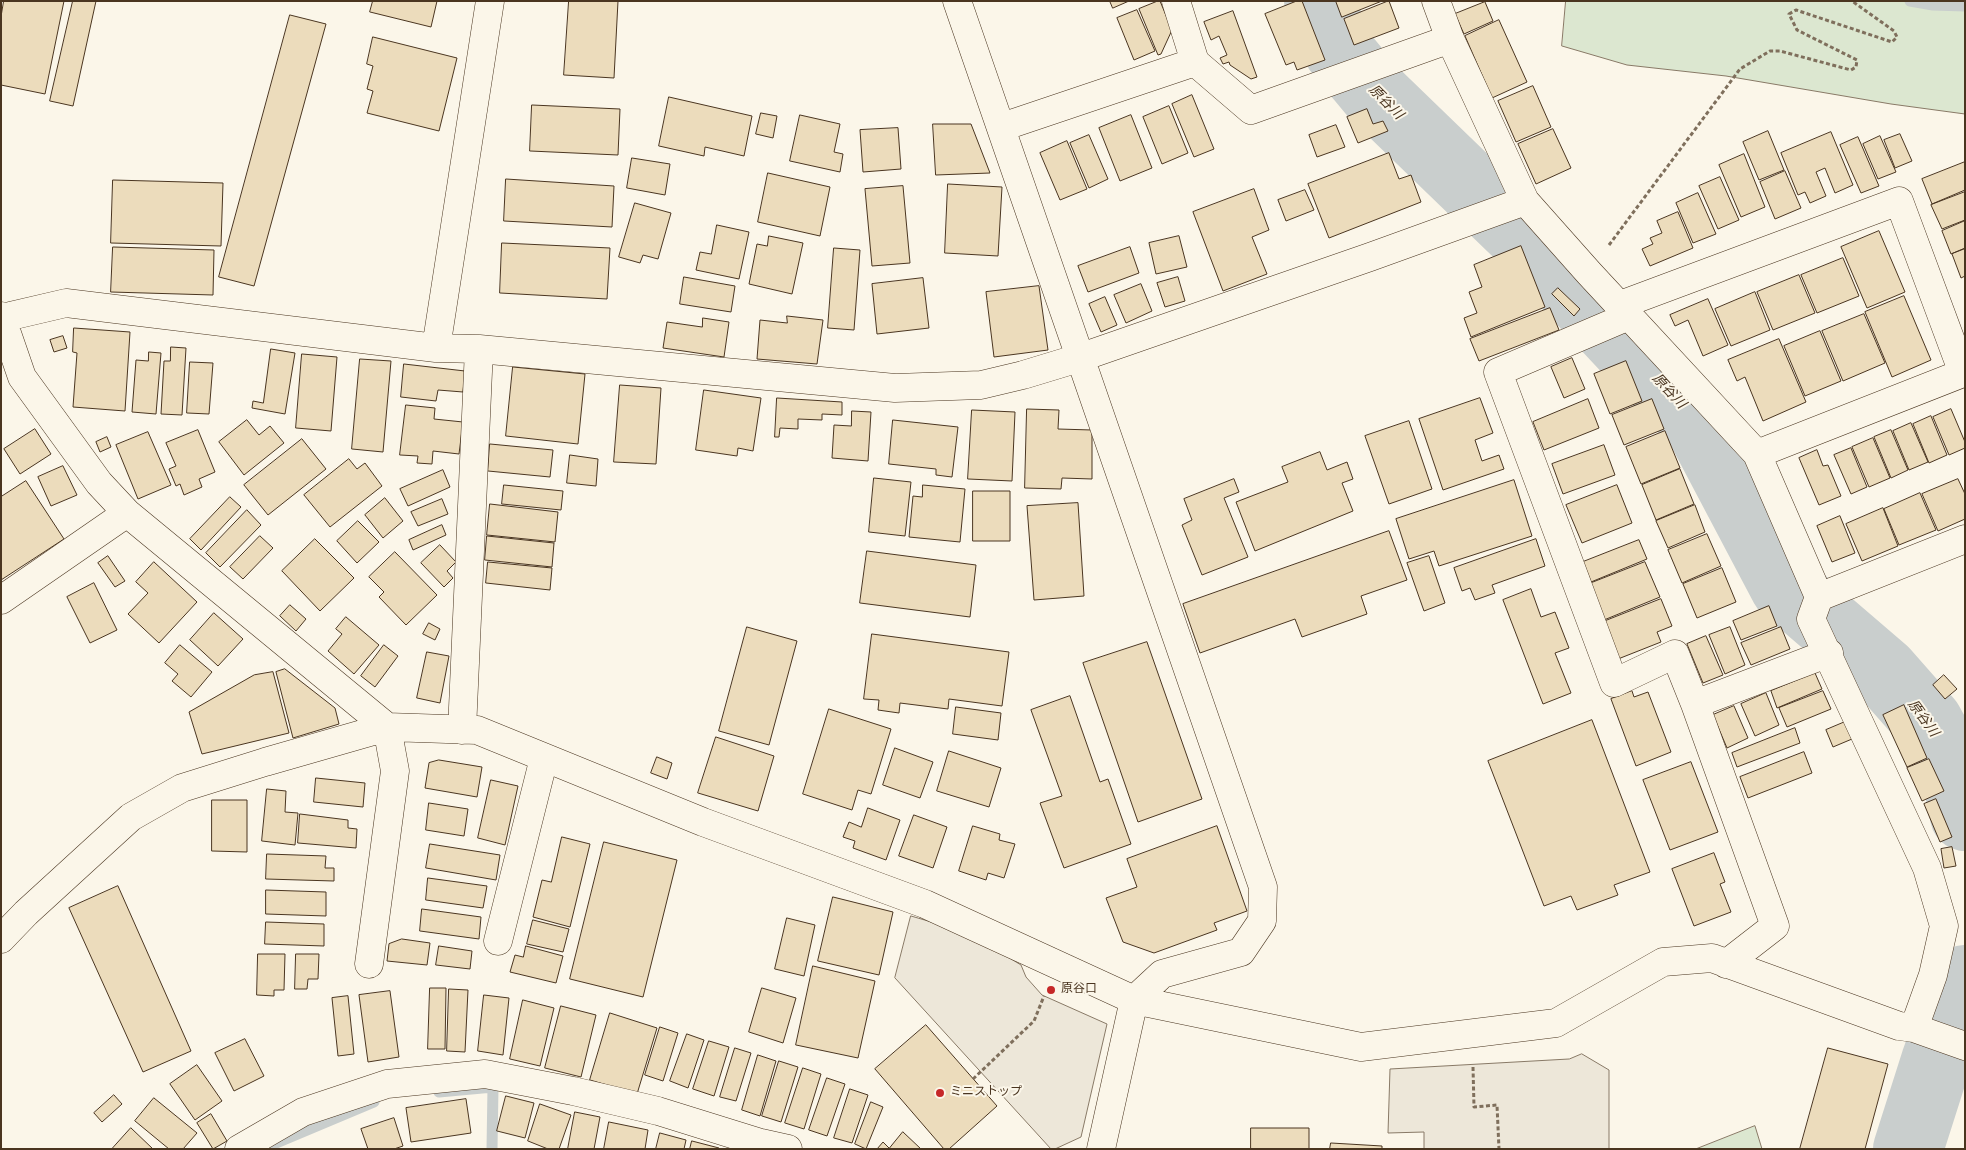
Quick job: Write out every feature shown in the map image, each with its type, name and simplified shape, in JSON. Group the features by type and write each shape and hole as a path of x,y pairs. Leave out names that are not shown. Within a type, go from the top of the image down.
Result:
{"street":[{"path":"436,348 490,1"},
{"path":"957,1 1263,887 1262,921 1242,952 1162,974 1134,1000 1101,1149"},
{"path":"1176,1 1195,62 1251,110 1450,39"},
{"path":"1436,1 1450,39 1525,201 1757,454 1819,597 1811,619 1829,653 1927,868 1944,926 1934,975 1915,1028"},
{"path":"1002,127 1195,62"},
{"path":"369,964 395,771 387,727 127,513 99,483 12,376 2,317 66,303 436,348 479,349 895,388 981,385 1024,375 1079,358 1525,201"},
{"path":"1726,964 1774,926 1695,704 1675,654 1614,683 1498,372 1625,310 1899,201 1964,375 1757,454"},
{"path":"462,730 479,349"},
{"path":"1,600 127,513"},
{"path":"1819,597 1965,539"},
{"path":"1695,704 1829,653"},
{"path":"1,939 26,913 131,817 182,788 387,727 477,730 703,822 925,904 1134,1000 1361,1047 1556,1023 1662,962 1712,958 1899,1026 1915,1028 1965,1046"},
{"path":"498,941 544,758"},
{"path":"240,1149 304,1112 387,1084 485,1074 574,1091 648,1109 761,1143 788,1149"}],"path":[{"path":"1589,273 1740,69 1770,51 1780,51 1851,70 1856,67 1857,60 1797,30 1789,14 1796,10 1892,42 1897,37 1894,31 1852,1"},
{"path":"973,1079 1034,1022 1056,964"},
{"path":"1473,1061 1474,1107 1497,1105 1499,1149"}],"green space":[{"path":"1566,1 1965,1 1965,114 1891,104 1726,76 1627,65 1562,46"},
{"path":"1755,1126 1762,1149 1696,1149"}],"shaded area":[{"path":"911,916 969,933 1021,965 1026,977 1042,995 1107,1024 1081,1137 1051,1149 895,978"},
{"path":"1582,1054 1609,1070 1609,1149 1424,1149 1424,1132 1388,1133 1390,1069 1569,1059"}],"building":[{"path":"4,1 64,1 45,94 1,85 1,17"},
{"path":"73,1 96,1 73,106 50,101"},
{"path":"373,1 437,1 431,27 370,12"},
{"path":"569,1 618,1 614,78 564,75"},
{"path":"1110,1 1129,1 1113,8"},
{"path":"1160,1 1172,30 1161,54 1158,55 1139,9"},
{"path":"1297,1 1302,1 1325,60 1297,70 1294,62 1286,65 1265,14"},
{"path":"1336,1 1382,1 1342,17"},
{"path":"1389,1 1399,28 1354,45 1344,19"},
{"path":"1485,2 1493,21 1464,34 1455,14"},
{"path":"1137,10 1155,51 1134,60 1117,18"},
{"path":"1233,11 1257,77 1251,79 1230,65 1229,62 1223,64 1220,58 1227,55 1219,36 1211,40 1204,22"},
{"path":"290,15 326,24 254,286 219,277"},
{"path":"1499,20 1527,82 1492,98 1465,36"},
{"path":"373,37 457,58 439,131 367,113 373,91 367,89 373,66 367,64"},
{"path":"1533,86 1551,127 1516,142 1498,101"},
{"path":"1192,95 1214,149 1194,157 1172,104"},
{"path":"669,97 752,116 744,156 705,147 704,156 659,146"},
{"path":"532,105 620,109 618,155 530,151"},
{"path":"1169,106 1188,153 1162,164 1143,117"},
{"path":"1367,109 1373,124 1383,121 1388,131 1358,143 1347,117"},
{"path":"761,113 777,116 773,138 756,134"},
{"path":"800,115 840,124 834,152 843,154 840,172 790,161"},
{"path":"1131,115 1152,168 1120,181 1099,128"},
{"path":"933,124 971,124 990,173 936,175"},
{"path":"1336,125 1345,147 1317,157 1309,135"},
{"path":"898,128 901,169 863,172 860,130"},
{"path":"1553,129 1571,168 1536,184 1518,144"},
{"path":"1768,131 1784,170 1759,180 1743,142"},
{"path":"1831,132 1853,185 1835,193 1825,168 1816,172 1826,196 1810,203 1805,192 1798,195 1781,153"},
{"path":"1900,134 1912,161 1895,168 1884,140"},
{"path":"1089,135 1108,179 1089,188 1070,143"},
{"path":"1880,136 1896,172 1878,179 1863,144"},
{"path":"1858,137 1879,186 1861,193 1840,145"},
{"path":"1067,141 1087,189 1060,200 1040,153"},
{"path":"1389,153 1399,179 1411,175 1421,202 1329,238 1308,184"},
{"path":"1744,154 1765,207 1741,217 1719,165"},
{"path":"632,158 670,164 665,195 627,188"},
{"path":"1965,162 1965,190 1932,204 1922,179"},
{"path":"1785,171 1801,208 1775,219 1760,182"},
{"path":"768,173 830,187 820,236 758,222"},
{"path":"1720,177 1739,220 1718,229 1699,186"},
{"path":"506,179 614,186 612,227 504,221"},
{"path":"113,180 223,183 221,246 111,243"},
{"path":"948,184 1002,187 998,256 945,253"},
{"path":"903,186 910,263 872,266 865,189"},
{"path":"1254,189 1269,230 1252,237 1267,274 1223,291 1193,212"},
{"path":"1305,190 1314,210 1286,221 1278,200"},
{"path":"1965,192 1965,220 1942,229 1931,205"},
{"path":"1698,193 1716,234 1693,243 1676,203"},
{"path":"635,203 671,213 658,259 643,255 640,263 619,257"},
{"path":"1678,212 1693,248 1650,266 1642,249 1653,244 1650,238 1662,233 1657,221"},
{"path":"1965,221 1965,248 1951,254 1942,231"},
{"path":"717,225 749,232 739,279 696,270 700,252 711,254"},
{"path":"1879,231 1905,292 1867,308 1841,247"},
{"path":"769,236 803,243 792,294 749,284 757,244 767,246"},
{"path":"1179,236 1187,267 1156,274 1149,243"},
{"path":"502,243 610,248 607,299 500,293"},
{"path":"1521,246 1545,307 1471,337 1464,318 1477,313 1469,292 1482,287 1474,265"},
{"path":"113,247 214,250 213,295 111,292"},
{"path":"1130,247 1139,273 1088,292 1078,266"},
{"path":"834,248 860,250 854,330 828,328"},
{"path":"1965,249 1965,276 1961,278 1952,254"},
{"path":"1843,258 1859,296 1817,313 1801,275"},
{"path":"1799,275 1815,313 1773,330 1757,292"},
{"path":"684,277 735,286 731,312 680,304"},
{"path":"1178,277 1185,301 1165,307 1157,283"},
{"path":"923,278 929,328 877,334 872,284"},
{"path":"1141,284 1152,311 1126,323 1114,295"},
{"path":"1039,286 1048,350 994,357 986,292"},
{"path":"1558,288 1580,309 1574,316 1552,294"},
{"path":"1755,292 1770,330 1731,346 1715,309"},
{"path":"1904,296 1931,360 1892,377 1865,312"},
{"path":"1105,297 1117,325 1101,332 1089,304"},
{"path":"1708,299 1728,345 1703,356 1688,320 1675,326 1670,315"},
{"path":"1550,308 1559,330 1479,361 1470,339"},
{"path":"1864,314 1885,363 1843,381 1822,331"},
{"path":"787,316 823,320 817,364 757,359 760,320 787,323"},
{"path":"703,318 729,322 724,357 663,348 667,322 702,327"},
{"path":"74,328 130,332 125,411 73,407 77,353 73,352"},
{"path":"1820,331 1841,381 1805,396 1784,346"},
{"path":"63,336 67,348 54,352 50,340"},
{"path":"1779,339 1806,402 1763,421 1745,377 1737,381 1728,360"},
{"path":"171,347 186,348 182,415 161,414 164,361 170,361"},
{"path":"271,349 295,353 285,414 252,408 253,401 263,403"},
{"path":"149,352 161,353 156,414 132,412 136,360 148,361"},
{"path":"302,354 337,357 331,431 296,428"},
{"path":"1572,358 1585,389 1564,398 1551,367"},
{"path":"360,359 391,361 383,452 352,449"},
{"path":"1626,361 1642,401 1610,414 1594,374"},
{"path":"190,362 213,363 209,414 187,413"},
{"path":"404,364 465,371 463,392 438,390 436,401 401,397"},
{"path":"513,367 585,374 578,444 506,436"},
{"path":"620,385 661,388 656,464 614,462"},
{"path":"704,390 761,398 753,451 738,448 737,456 696,450"},
{"path":"777,398 842,402 842,415 822,414 822,420 798,419 798,429 780,428 779,437 775,437"},
{"path":"1480,398 1493,433 1475,440 1482,461 1499,455 1504,469 1443,490 1419,419"},
{"path":"1588,399 1599,428 1544,450 1533,422"},
{"path":"1652,399 1664,429 1624,445 1612,415"},
{"path":"406,405 435,408 434,419 463,422 459,454 433,451 432,464 417,463 418,456 400,455"},
{"path":"1027,409 1059,410 1058,429 1092,430 1092,479 1062,478 1061,489 1025,488"},
{"path":"1951,409 1965,442 1965,448 1949,455 1933,417"},
{"path":"972,410 1015,412 1012,481 968,479"},
{"path":"852,411 871,412 868,461 832,458 834,425 851,426"},
{"path":"1931,416 1947,455 1929,463 1913,424"},
{"path":"247,420 259,435 270,426 284,443 244,475 219,442"},
{"path":"893,420 958,427 952,477 936,475 936,469 889,464"},
{"path":"1409,421 1432,489 1389,504 1365,436"},
{"path":"1911,423 1928,462 1909,470 1893,431"},
{"path":"35,429 51,454 20,474 4,449"},
{"path":"198,430 215,472 199,479 202,487 184,495 180,484 176,486 169,469 176,466 166,443"},
{"path":"1891,430 1908,470 1891,478 1874,437"},
{"path":"1665,431 1680,468 1641,484 1626,447"},
{"path":"148,432 171,485 138,499 116,445"},
{"path":"107,437 111,447 100,452 96,442"},
{"path":"1873,438 1890,478 1869,487 1852,447"},
{"path":"302,439 326,469 268,515 244,485"},
{"path":"490,444 553,450 550,477 488,471"},
{"path":"1604,445 1615,475 1563,494 1552,464"},
{"path":"1851,448 1867,487 1851,494 1834,455"},
{"path":"1817,450 1823,466 1828,465 1841,496 1819,505 1799,458"},
{"path":"1320,452 1327,470 1347,462 1353,479 1342,483 1353,511 1255,551 1236,502 1288,482 1282,467"},
{"path":"570,455 598,459 596,486 567,483"},
{"path":"349,459 357,469 365,463 382,486 330,527 304,495"},
{"path":"63,466 77,495 51,506 38,477"},
{"path":"1680,469 1694,504 1656,520 1642,485"},
{"path":"443,470 450,487 408,506 400,489"},
{"path":"874,478 911,482 905,536 869,532"},
{"path":"1234,479 1239,492 1224,498 1248,557 1202,575 1182,525 1192,520 1184,499"},
{"path":"1958,479 1965,494 1965,519 1938,531 1922,494"},
{"path":"1514,480 1532,536 1439,566 1434,551 1409,559 1396,519"},
{"path":"26,481 64,539 1,580 1,497"},
{"path":"504,485 563,491 561,510 502,504"},
{"path":"923,485 965,489 960,542 909,537 913,496 922,497"},
{"path":"1617,485 1632,523 1582,543 1566,505"},
{"path":"973,491 1010,491 1010,541 973,541"},
{"path":"1920,493 1936,530 1899,545 1884,509"},
{"path":"230,497 241,507 201,550 190,539"},
{"path":"385,498 403,521 383,538 365,515"},
{"path":"442,499 448,514 418,526 411,512"},
{"path":"1078,503 1084,596 1034,600 1027,506"},
{"path":"490,504 558,512 555,542 487,535"},
{"path":"1695,505 1705,532 1668,548 1656,521"},
{"path":"1883,508 1898,546 1862,561 1846,524"},
{"path":"247,510 261,525 220,567 206,553"},
{"path":"1840,516 1855,553 1832,562 1817,526"},
{"path":"358,521 379,542 357,563 337,541"},
{"path":"442,525 446,535 413,550 409,540"},
{"path":"1389,531 1407,580 1361,596 1367,614 1302,637 1295,619 1200,653 1183,604"},
{"path":"1707,534 1721,566 1682,583 1668,550"},
{"path":"260,536 273,548 243,579 230,567"},
{"path":"487,536 554,543 552,567 485,560"},
{"path":"315,539 354,578 320,611 282,571"},
{"path":"1536,539 1545,566 1492,585 1495,593 1475,600 1470,588 1462,591 1454,568"},
{"path":"1639,540 1647,559 1591,582 1583,562"},
{"path":"440,545 456,562 447,571 453,578 444,587 421,563"},
{"path":"867,551 976,565 970,617 860,603"},
{"path":"395,552 437,595 406,625 379,597 384,592 369,577"},
{"path":"108,556 125,581 115,587 98,563"},
{"path":"1429,556 1445,603 1424,611 1407,563"},
{"path":"154,562 197,602 159,643 128,614 148,593 136,582"},
{"path":"488,562 552,568 550,590 486,583"},
{"path":"1645,562 1660,597 1604,620 1589,584"},
{"path":"1722,568 1736,602 1697,618 1683,584"},
{"path":"94,583 117,630 90,643 67,597"},
{"path":"1531,589 1541,617 1555,612 1569,648 1555,653 1571,693 1543,704 1503,600"},
{"path":"1661,599 1672,626 1657,632 1661,642 1618,659 1603,622"},
{"path":"290,605 306,619 296,631 280,616"},
{"path":"1769,606 1777,626 1741,640 1733,621"},
{"path":"214,613 243,639 218,666 190,640"},
{"path":"346,617 379,645 354,674 328,651 342,634 336,629"},
{"path":"429,623 440,629 435,640 423,634"},
{"path":"747,627 797,641 769,745 719,731"},
{"path":"1730,627 1745,665 1725,674 1709,635"},
{"path":"1781,627 1790,649 1751,665 1741,643"},
{"path":"872,634 1009,652 1002,706 949,699 948,709 900,703 899,713 878,710 879,700 864,699"},
{"path":"1706,636 1723,675 1703,683 1687,644"},
{"path":"1147,642 1202,799 1138,822 1083,663"},
{"path":"180,645 212,672 191,697 172,681 178,674 165,663"},
{"path":"384,645 398,656 375,687 361,676"},
{"path":"427,652 449,656 440,703 417,698"},
{"path":"285,669 335,708 339,724 293,738 276,672"},
{"path":"273,672 289,733 202,754 189,712 254,675"},
{"path":"1815,673 1822,689 1777,708 1771,691"},
{"path":"1944,675 1957,689 1945,699 1933,685"},
{"path":"1632,691 1634,697 1648,692 1671,752 1636,766 1611,699"},
{"path":"1823,691 1831,709 1787,727 1779,708"},
{"path":"1766,693 1779,725 1755,736 1741,704"},
{"path":"1070,696 1100,782 1108,779 1131,844 1064,868 1040,803 1062,796 1031,710"},
{"path":"1904,705 1927,758 1907,767 1883,715"},
{"path":"1734,706 1748,738 1727,748 1713,715"},
{"path":"956,707 1001,713 998,740 953,734"},
{"path":"829,709 891,729 871,794 858,790 852,810 803,794"},
{"path":"1592,720 1650,872 1614,885 1618,895 1577,910 1571,896 1544,906 1488,761"},
{"path":"1845,722 1852,739 1833,747 1826,730"},
{"path":"1795,728 1800,743 1737,767 1732,753"},
{"path":"716,737 774,756 758,811 698,793"},
{"path":"895,748 933,762 920,798 883,785"},
{"path":"949,751 1001,768 989,807 937,791"},
{"path":"1804,752 1812,773 1748,798 1740,777"},
{"path":"657,757 672,763 667,779 651,773"},
{"path":"1929,759 1944,791 1922,801 1907,768"},
{"path":"439,760 482,767 477,797 425,788 429,763"},
{"path":"1691,762 1718,832 1670,850 1643,780"},
{"path":"316,778 365,783 363,807 314,802"},
{"path":"491,780 518,786 505,845 478,838"},
{"path":"267,789 286,791 285,812 298,813 295,845 262,841"},
{"path":"1936,799 1952,837 1940,842 1924,804"},
{"path":"212,800 247,800 247,852 212,851"},
{"path":"429,803 468,809 464,836 426,830"},
{"path":"868,808 900,820 886,860 853,848 855,841 843,837 849,822 861,827"},
{"path":"300,814 348,820 348,828 357,829 356,848 298,843"},
{"path":"914,815 947,827 933,868 899,856"},
{"path":"973,826 1000,834 999,840 1015,844 1004,878 988,873 986,880 959,871"},
{"path":"1217,826 1247,911 1214,923 1217,930 1154,953 1123,942 1106,898 1137,887 1127,859"},
{"path":"562,837 590,844 570,927 533,917 542,880 551,882"},
{"path":"604,842 677,860 643,997 570,979"},
{"path":"430,844 500,855 496,880 426,868"},
{"path":"1952,847 1956,866 1944,868 1941,849"},
{"path":"1714,853 1725,882 1720,884 1731,912 1694,926 1672,869"},
{"path":"267,854 326,856 325,868 334,868 334,881 266,879"},
{"path":"428,878 487,886 483,908 426,900"},
{"path":"118,886 191,1051 143,1072 69,908"},
{"path":"266,890 326,892 326,916 266,914"},
{"path":"833,897 893,912 879,975 818,961"},
{"path":"422,909 481,917 479,939 420,931"},
{"path":"787,918 815,925 804,976 775,969"},
{"path":"533,920 569,929 563,952 527,944"},
{"path":"266,922 324,924 324,946 265,944"},
{"path":"402,939 430,943 427,965 387,961 389,944"},
{"path":"439,946 472,951 470,969 436,965"},
{"path":"526,946 563,956 556,983 510,972 515,955 523,957"},
{"path":"258,954 285,954 284,990 274,990 274,996 257,995"},
{"path":"296,954 319,954 318,979 308,979 307,989 295,989"},
{"path":"813,966 875,981 858,1058 796,1045"},
{"path":"430,988 446,988 445,1049 428,1049"},
{"path":"762,988 796,998 783,1043 749,1032"},
{"path":"449,989 468,990 465,1052 447,1051"},
{"path":"390,991 399,1057 368,1062 359,995"},
{"path":"484,995 509,998 503,1055 478,1051"},
{"path":"348,996 354,1054 338,1056 332,998"},
{"path":"523,1000 554,1008 540,1066 510,1059"},
{"path":"561,1006 596,1015 581,1077 545,1068"},
{"path":"610,1013 657,1028 637,1094 590,1080"},
{"name":"ミニストップ","path":"926,1025 997,1106 949,1149 944,1149 875,1069"},
{"path":"660,1027 678,1033 663,1081 645,1075"},
{"path":"687,1034 704,1040 688,1088 670,1081"},
{"path":"245,1039 264,1076 234,1091 215,1053"},
{"path":"709,1041 729,1047 714,1096 693,1089"},
{"path":"735,1048 751,1053 736,1101 720,1097"},
{"path":"1828,1048 1888,1064 1865,1149 1800,1149"},
{"path":"758,1055 776,1061 760,1116 742,1110"},
{"path":"779,1061 798,1067 781,1122 762,1116"},
{"path":"197,1065 222,1101 195,1120 170,1084"},
{"path":"803,1068 821,1074 804,1129 785,1123"},
{"path":"827,1078 845,1084 827,1136 809,1130"},
{"path":"850,1089 868,1095 852,1143 834,1138"},
{"path":"114,1095 122,1104 102,1122 94,1113"},
{"path":"506,1096 534,1103 525,1138 497,1131"},
{"path":"154,1098 197,1133 183,1149 169,1149 135,1121"},
{"path":"466,1099 471,1133 411,1142 406,1108"},
{"path":"871,1102 883,1107 866,1149 855,1144"},
{"path":"540,1104 571,1115 559,1149 548,1149 528,1141"},
{"path":"575,1112 600,1117 594,1149 568,1149"},
{"path":"211,1114 227,1141 213,1149 197,1123"},
{"path":"394,1118 403,1146 394,1149 368,1149 361,1129"},
{"path":"609,1122 648,1130 645,1149 604,1149"},
{"path":"131,1128 153,1149 112,1149"},
{"path":"1251,1128 1309,1128 1309,1149 1251,1149"},
{"path":"903,1132 921,1149 877,1149 883,1142 889,1148"},
{"path":"660,1133 686,1140 684,1149 656,1149"},
{"path":"692,1141 719,1148 719,1149 690,1149"},
{"path":"1331,1143 1382,1146 1382,1149 1330,1149"}],"waterway":[{"name":"原谷川","path":"1319,1 1339,51 1373,92 1525,239 1700,426 1785,587 1884,672 1928,722 1956,773 1965,816"},
{"path":"1910,1 1933,5 1965,6"},
{"name":"原谷川","path":"1908,1149 1936,1061 1965,980"},
{"path":"439,1092 493,1087 492,1149"},
{"path":"269,1146 374,1102"}],"place":[{"name":"原谷口","path":"1051,990"},
{"name":"ミニストップ","path":"940,1093"}]}
